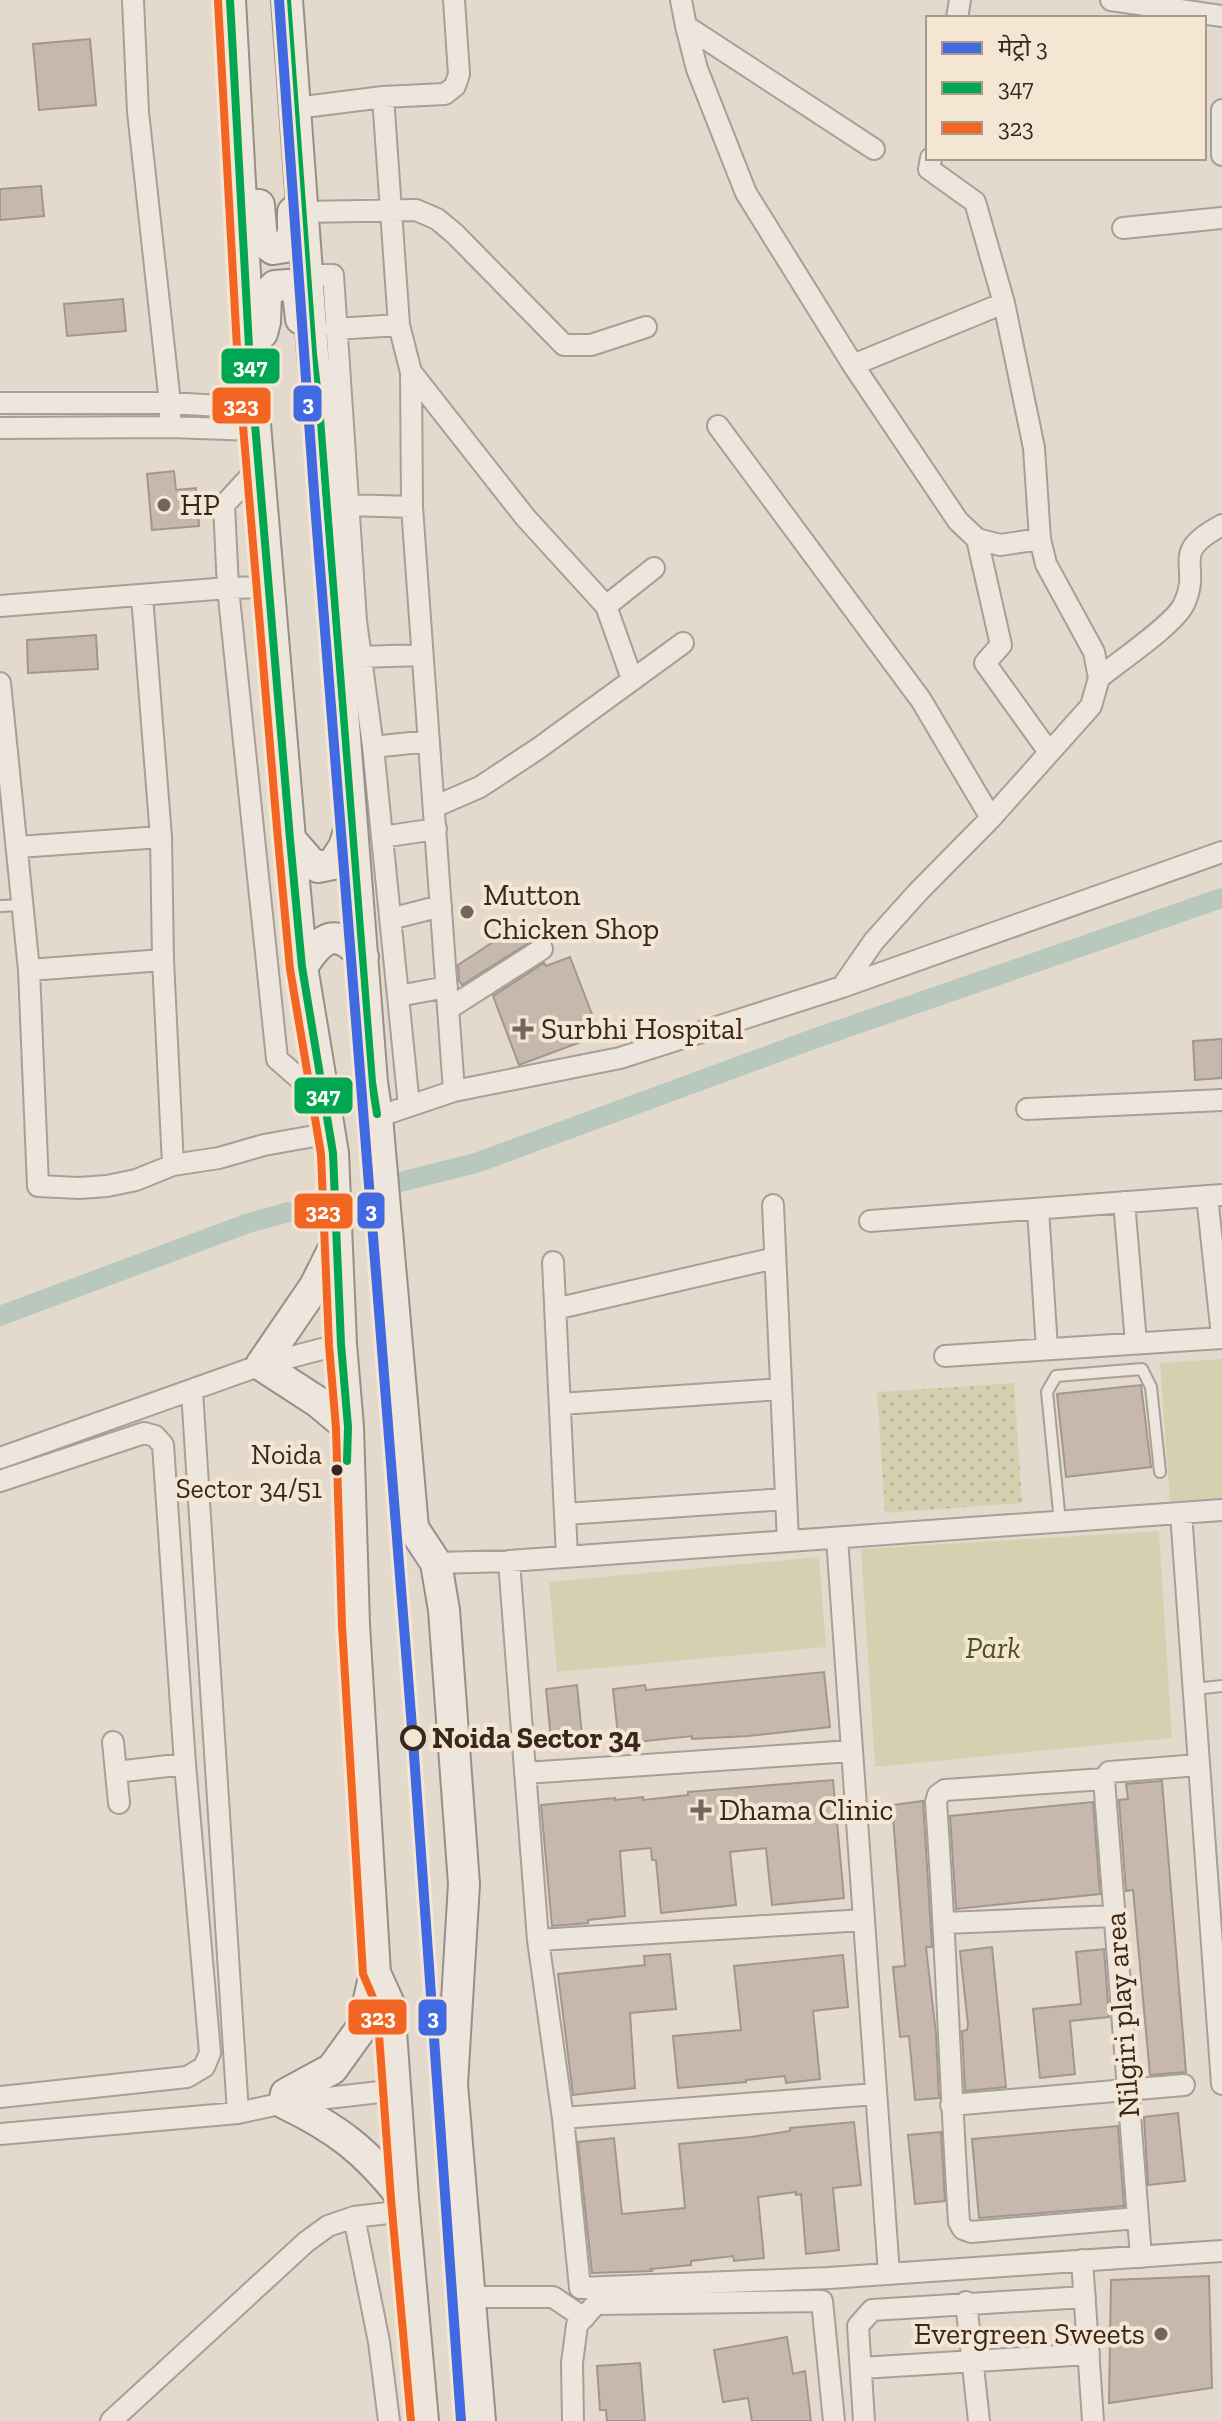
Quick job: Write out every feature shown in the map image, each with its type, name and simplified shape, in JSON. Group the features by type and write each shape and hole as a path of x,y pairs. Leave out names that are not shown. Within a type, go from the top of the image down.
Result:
{"main road":[{"path":"230,0 250,365 290,839 302,967 332,1143 348,1427 354,1625 375,1973 363,2026 332,2069 286,2094 284,2103 319,2120 351,2141 379,2168 404,2204"},
{"path":"287,0 372,1082 413,1528 436,1563 444,1610 464,1884 452,2084 480,2421"},
{"path":"236,120 253,147 262,240 266,245 280,249 286,247 293,234 296,116"},
{"path":"250,365 265,322 266,295 269,289 281,284 298,293 301,323 313,354"},
{"path":"290,839 318,867 333,864 344,847 351,824"},
{"path":"302,967 312,951 330,937 350,943 363,957"},
{"path":"337,1234 315,1286 261,1365 318,1402 348,1427"},
{"path":"375,1973 389,2004 423,2421"}],"street":[{"path":"133,0 138,112 170,403 170,427"},
{"path":"296,116 383,97 445,94 455,86 459,74 454,0"},
{"path":"681,0 697,69 746,193 853,365 958,521 977,539 1000,545 1040,539"},
{"path":"1111,0 1222,16"},
{"path":"686,26 874,149"},
{"path":"383,97 399,325 411,372 412,507 454,1091"},
{"path":"1222,110 1222,155"},
{"path":"842,987 874,941 991,818 1091,706 1099,678 1094,652 1046,564 1040,539 1034,448 1004,303 975,202 929,169 931,160"},
{"path":"303,212 416,210 437,219 564,345 591,345 646,327"},
{"path":"1123,228 1222,218"},
{"path":"308,275 333,275 356,621 373,747 409,1106"},
{"path":"853,365 1004,303"},
{"path":"335,329 399,325"},
{"path":"411,372 525,517 606,606 632,679"},
{"path":"0,403 170,403 255,419"},
{"path":"0,428 170,427 255,419"},
{"path":"718,426 921,700 991,818"},
{"path":"259,467 224,505 228,588 277,1059 326,1102"},
{"path":"348,505 412,507"},
{"path":"1099,678 1171,621 1184,604 1194,543 1222,525"},
{"path":"977,539 1001,645 985,663 1049,752"},
{"path":"606,606 654,568"},
{"path":"0,606 269,587"},
{"path":"142,596 161,837 163,960 173,1165"},
{"path":"434,807 480,787 683,643"},
{"path":"360,657 422,655"},
{"path":"0,683 29,970 38,1186 107,1186 136,1180 173,1165 219,1158 264,1145 332,1143"},
{"path":"373,747 429,741"},
{"path":"382,837 436,829"},
{"path":"18,847 161,837"},
{"path":"377,1117 454,1091 620,1058 842,987 1222,852"},
{"path":"390,919 441,906"},
{"path":"448,1009 542,949"},
{"path":"29,970 163,960"},
{"path":"398,996 447,987"},
{"path":"1027,1109 1222,1100"},
{"path":"870,1221 1215,1195 1222,1337 945,1356"},
{"path":"1124,1202 1136,1343"},
{"path":"773,1205 788,1541"},
{"path":"1038,1209 1047,1349"},
{"path":"555,1309 775,1258"},
{"path":"553,1262 567,1557"},
{"path":"0,1458 261,1365 341,1344"},
{"path":"560,1404 781,1389"},
{"path":"192,1391 238,2113"},
{"path":"0,1481 144,1433 155,1436 163,1445 185,1764 210,2053 204,2067 187,2077 0,2097"},
{"path":"565,1514 786,1499"},
{"path":"436,1563 509,1561 1222,1510"},
{"path":"1181,1513 1199,1765 1215,1879 1222,2084"},
{"path":"837,1538 889,2274"},
{"path":"509,1561 538,1940 563,2118 580,2288 889,2274 1222,2251"},
{"path":"113,1742 119,1803"},
{"path":"525,1773 852,1751"},
{"path":"116,1772 185,1764"},
{"path":"1137,2218 971,2232 963,2229 959,2222 936,1802 938,1795 945,1790 1199,1765"},
{"name":"Nilgiri play area","path":"1105,1776 1141,2257"},
{"path":"945,1923 1114,1916"},
{"path":"538,1940 864,1920"},
{"path":"951,2105 1184,2085"},
{"path":"0,2134 238,2113 284,2103 397,2090"},
{"path":"563,2118 876,2094"},
{"path":"111,2421 306,2242 328,2226 404,2204"},
{"path":"354,2217 379,2342 389,2421"},
{"path":"1082,2260 1093,2421"},
{"path":"468,2297 553,2297 584,2318"},
{"path":"864,2421 858,2326 872,2310 1085,2297"},
{"path":"573,2421 572,2363 577,2325 596,2304 822,2301 834,2421"},
{"path":"966,2302 979,2421"},
{"path":"861,2368 1089,2354"}],"lane":[{"path":"0,906 23,905"},
{"path":"1060,1522 1047,1392 1056,1376 1142,1369 1151,1387 1160,1472"},
{"path":"1194,1689 1222,1686"}],"green space":[{"path":"1222,1359 1222,1499 1170,1503 1160,1363"},
{"path":"1014,1383 1022,1503 885,1513 877,1392"},
{"name":"Park","path":"1159,1531 1172,1738 875,1767 861,1549"},
{"path":"819,1557 826,1647 557,1672 549,1582"}],"building":[{"path":"90,39 96,105 39,110 33,44"},
{"path":"41,186 44,216 0,220 0,189"},
{"path":"123,299 126,331 67,336 64,304"},
{"path":"174,471 176,490 196,488 199,526 152,530 147,474"},
{"path":"96,635 98,669 28,673 27,640"},
{"path":"519,925 530,942 462,985 458,965"},
{"path":"570,957 600,1035 519,1065 493,996 544,963 546,966"},
{"path":"1222,1039 1222,1078 1195,1080 1193,1041"},
{"path":"1141,1385 1151,1467 1066,1477 1057,1394"},
{"path":"824,1672 830,1727 619,1744 613,1689 645,1685 646,1690"},
{"path":"577,1685 583,1745 552,1749 546,1689"},
{"path":"833,1780 844,1898 772,1905 766,1848 730,1852 736,1905 661,1913 656,1860 652,1860 651,1848 620,1851 625,1916 552,1926 541,1805 615,1798 643,1797 643,1800 688,1795 688,1792"},
{"path":"1162,1781 1186,2072 1150,2075 1133,1890 1126,1891 1119,1800 1128,1799 1126,1784"},
{"path":"923,1801 932,1947 926,1947 936,2034 939,2098 915,2100 909,2036 900,2037 893,1967 905,1966 892,1805"},
{"path":"1093,1802 1100,1894 956,1909 950,1816"},
{"path":"992,1947 1006,2087 965,2091 962,2031 967,2030 968,2025 960,1951"},
{"path":"1104,1949 1109,2017 1070,2021 1075,2074 1040,2078 1033,2009 1081,2004 1076,1952"},
{"path":"670,1954 676,2009 630,2013 635,2088 573,2095 558,1974 645,1965 644,1956"},
{"path":"843,1955 848,2007 813,2011 820,2079 786,2083 785,2076 678,2088 673,2036 741,2030 734,1966"},
{"path":"1178,2113 1185,2181 1148,2185 1144,2117"},
{"path":"854,2122 861,2185 833,2188 839,2250 806,2254 801,2194 796,2195 796,2192 758,2197 764,2258 734,2261 733,2256 691,2261 691,2265 652,2271 592,2273 578,2142 614,2138 622,2214 685,2208 679,2144"},
{"path":"1118,2126 1124,2206 979,2218 972,2139"},
{"path":"941,2132 945,2201 915,2204 908,2135"},
{"name":"Evergreen Sweets","path":"1209,2276 1212,2388 1109,2403 1111,2280"},
{"path":"787,2337 793,2374 805,2371 811,2421 752,2421 748,2398 723,2402 714,2350"},
{"path":"640,2363 645,2421 607,2421 606,2410 600,2410 597,2366"}],"waterway":[{"path":"384,1186 476,1163 816,1038 1222,898"},
{"path":"0,1316 246,1224 288,1212"}],"metro line":[{"name":"3","path":"279,0 314,492 413,1740 461,2421"}],"transit line":[{"name":"347","path":"230,0 250,365 290,839 302,967 333,1153 341,1344 348,1427 347,1461"},
{"name":"347","path":"287,0 313,354 377,1114"},
{"name":"323","path":"218,1 238,366 278,840 290,969 321,1154 329,1345 336,1428 342,1626 363,1974 377,2007 411,2421"}],"place":[{"name":"HP","path":"164,505"},
{"name":"Mutton Chicken Shop","path":"467,912"},
{"name":"Surbhi Hospital","path":"523,1029"},
{"name":"Noida Sector 34/51","path":"337,1470"},
{"name":"Noida Sector 34","path":"413,1738"},
{"name":"Dhama Clinic","path":"701,1810"},
{"name":"Evergreen Sweets","path":"1161,2334"}]}
